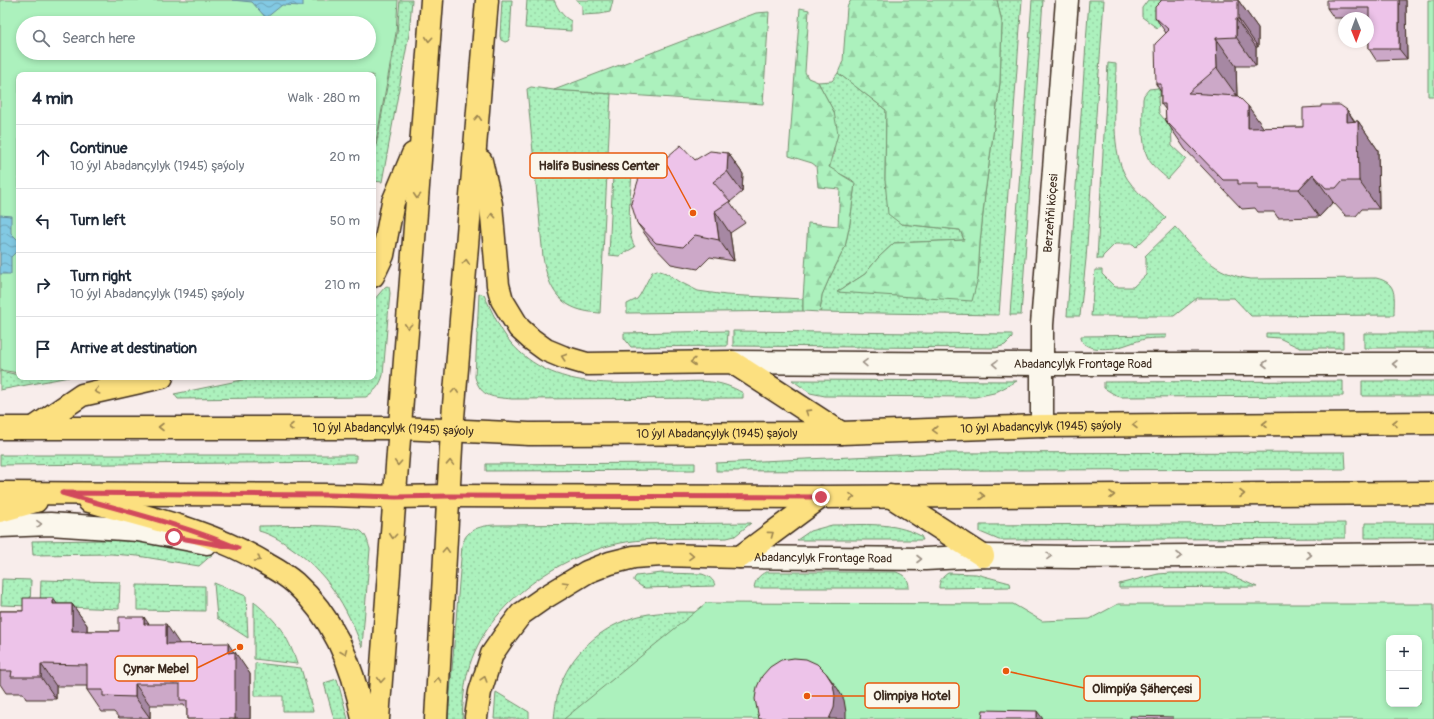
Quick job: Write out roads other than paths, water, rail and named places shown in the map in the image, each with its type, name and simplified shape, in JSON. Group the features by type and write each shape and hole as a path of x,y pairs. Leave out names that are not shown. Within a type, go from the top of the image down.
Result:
{"main road":[{"path":"378,719 396,497 432,0"},
{"path":"436,719 452,430 487,0"},
{"path":"376,270 383,255 393,202 421,137"},
{"path":"476,142 491,204 498,285 502,300 519,328 531,339 546,350 563,357 588,364 732,362 841,433"},
{"path":"35,427 82,395 149,380"},
{"name":"10 ýyl Abadançylyk (1945) şaýoly","path":"0,428 400,428 529,434 841,433 1042,426 1434,423"},
{"path":"0,493 322,495 396,497 821,497 1434,494"},
{"path":"0,511 62,493 174,524 209,536 253,556 295,583 314,603 342,647 354,677 363,719"},
{"path":"890,496 983,556"},
{"path":"476,718 480,692 492,654 522,614 566,583 598,567 634,557 662,555 740,557 821,497"}],"street":[{"name":"Berzeňňi köçesi","path":"1042,426 1042,325 1067,0"},
{"name":"Abadancylyk Frontage Road","path":"732,362 1434,364"},
{"path":"0,526 50,524 138,530 238,548"},
{"name":"Abadancylyk Frontage Road","path":"740,557 925,559 983,556 1072,557 1434,554"}],"water":[{"path":"232,0 303,0 303,6 282,5 268,16 264,16 252,2"},
{"path":"0,215 11,216 11,233 16,238 16,252 11,257 11,274 0,274"}],"place":[{"name":"Halifa Business Center","path":"693,213"},
{"name":"Çynar Mebel","path":"240,647"},
{"name":"Olimpiýa Şäherçesi","path":"1006,671"},
{"name":"Olimpiya Hotel","path":"807,696"}]}
